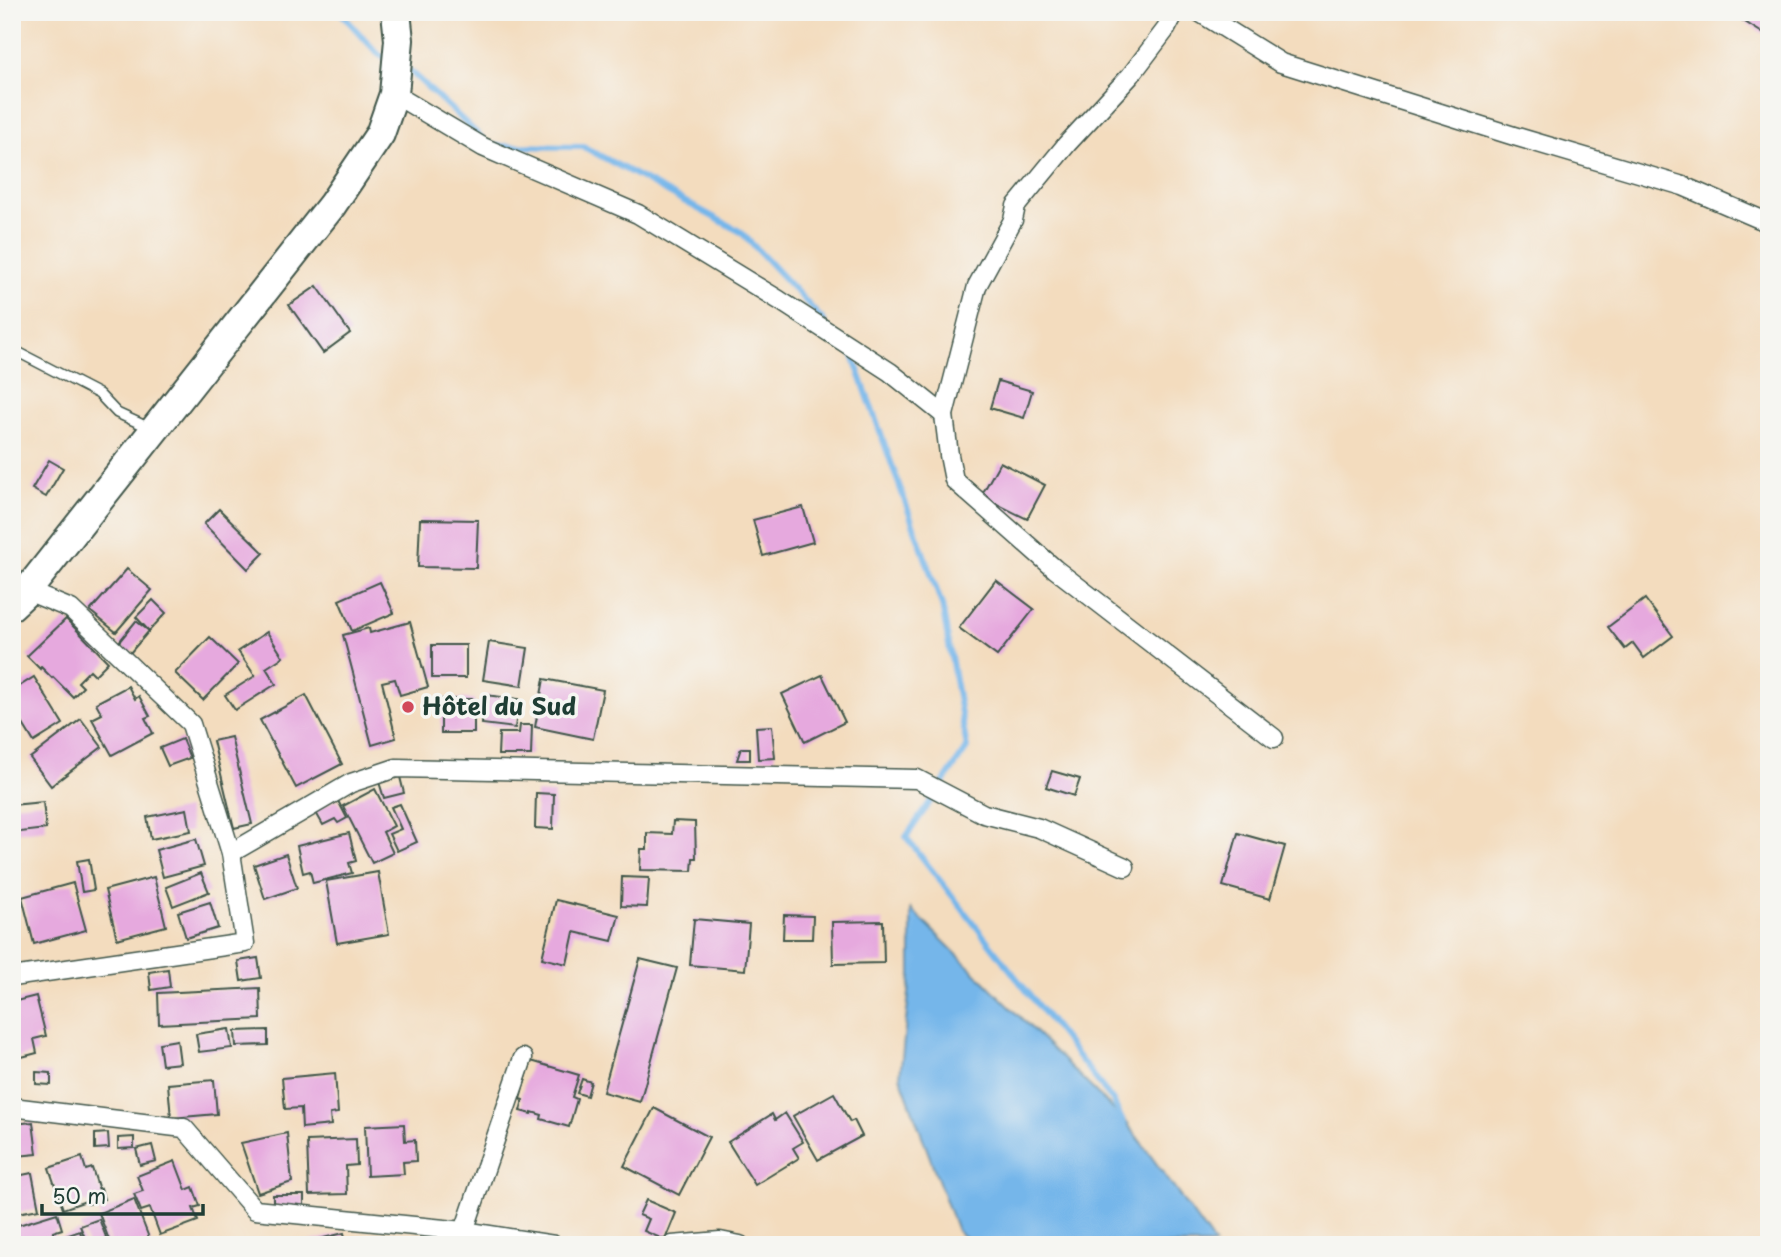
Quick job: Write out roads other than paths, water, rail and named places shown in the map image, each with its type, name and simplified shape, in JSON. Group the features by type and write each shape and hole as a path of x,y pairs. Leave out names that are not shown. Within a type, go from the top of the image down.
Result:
{"main road":[{"path":"20,598 332,205 380,134 392,101 399,40 396,12"}],"street":[{"path":"1175,12 1166,29 1131,75 1016,206 1013,220 977,286 944,415 954,480 1055,569 1274,738"},
{"path":"1199,12 1281,62 1683,186 1769,223"},
{"path":"392,101 483,146 638,214 890,372 944,415"},
{"path":"12,977 245,943 231,853 191,724 71,609 20,598"},
{"path":"231,853 351,783 397,768 410,768 917,779 984,814 1039,828 1125,867"},
{"path":"464,1231 523,1058"},
{"path":"12,1107 184,1128 255,1210 464,1231 554,1245"},
{"path":"672,1245 720,1241 740,1245"}],"lane":[{"path":"12,349 99,394 117,413 154,430"}],"water":[{"path":"911,909 1127,1123 1215,1245 974,1245 957,1231 900,1076 911,975"}],"waterway":[{"path":"340,12 378,54 388,60"},
{"path":"404,68 482,138"},
{"path":"496,146 584,147 741,232 824,321"},
{"path":"852,353 942,605 967,748 906,837 1113,1101 1124,1124"}],"place":[{"name":"Hôtel du Sud","path":"408,707"}]}
